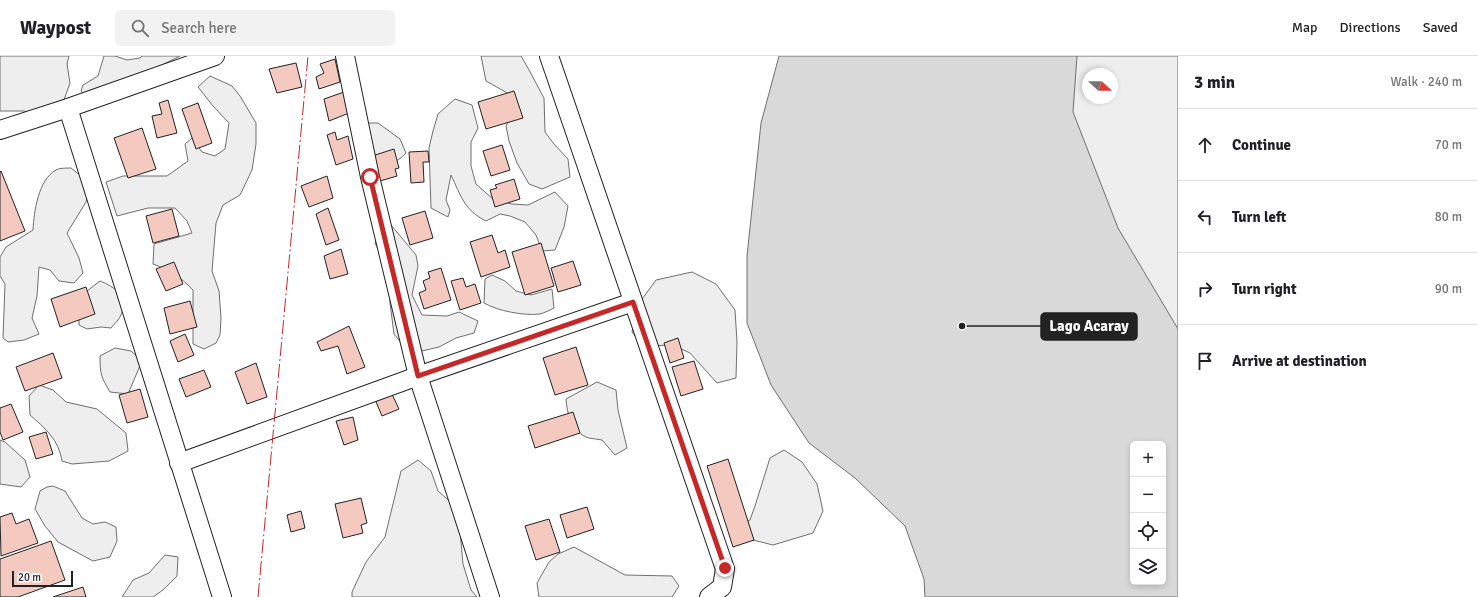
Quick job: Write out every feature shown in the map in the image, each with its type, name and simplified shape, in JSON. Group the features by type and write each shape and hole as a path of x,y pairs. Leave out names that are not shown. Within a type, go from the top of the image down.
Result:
{"street":[{"path":"0,130 68,108 215,56"},
{"path":"345,56 370,177 418,376 490,597"},
{"path":"549,56 725,568 719,594"},
{"path":"68,108 222,597"},
{"path":"179,463 418,376 633,302"}],"shaded area":[{"path":"0,56 69,56 67,64 70,83 60,111 39,116 24,111 0,111"},
{"path":"104,56 115,56 127,60 140,58 142,56 180,56 150,71 87,97 81,91 83,85 98,76"},
{"path":"481,56 521,56 544,98 545,132 568,159 570,177 542,189 529,184 517,163 509,141 506,126 514,110 516,98 486,81"},
{"path":"779,56 1077,56 1073,112 1118,228 1178,329 1178,597 925,597 924,579 905,526 855,478 809,443 771,385 747,323 747,256 761,123"},
{"path":"1063,56 1178,56 1178,373 1077,154"},
{"path":"210,76 232,86 240,96 256,123 256,144 252,170 240,195 223,205 216,223 212,271 219,291 221,318 220,335 216,343 204,349 193,344 193,290 175,274 153,264 154,244 192,233 187,221 175,208 148,208 117,216 106,182 123,176 167,176 188,161 185,144 192,138 202,152 215,156 225,149 229,123 198,87"},
{"path":"455,99 472,105 478,128 471,142 471,166 476,184 494,200 512,204 528,205 555,192 568,206 564,227 555,250 542,251 536,235 525,222 500,214 486,221 479,217 464,202 451,175 446,200 450,210 448,217 431,208 429,148 438,114"},
{"path":"363,123 378,123 400,139 406,153 395,161 374,167"},
{"path":"71,168 81,176 90,188 86,202 67,233 79,258 83,273 74,283 59,281 50,270 39,267 37,296 32,318 39,334 24,340 8,342 3,338 5,284 0,276 0,257 6,247 33,230 34,214 38,197 45,181 57,169"},
{"path":"381,224 391,225 416,255 418,266 412,295 422,315 447,316 459,312 478,321 474,333 456,338 439,347 422,351 406,349 394,334 388,270 375,243"},
{"path":"692,272 716,284 735,310 737,342 736,378 717,383 690,353 673,345 643,346 632,332 637,306 656,280"},
{"path":"492,275 505,281 516,291 531,295 552,289 554,308 540,314 519,314 504,311 484,303 485,279"},
{"path":"100,281 111,286 119,294 122,298 123,309 120,317 111,328 101,327 87,329 79,325 79,317 87,291"},
{"path":"115,348 131,351 142,361 128,394 110,392 102,375 100,356"},
{"path":"597,382 616,390 618,410 627,448 615,455 602,440 583,436 578,432 569,417 566,399"},
{"path":"39,385 53,390 66,402 97,409 126,433 128,451 109,461 72,464 62,461 55,441 30,415 29,396"},
{"path":"0,440 5,442 25,460 30,477 21,487 0,484"},
{"path":"784,450 802,462 817,484 823,511 813,533 773,545 753,540 745,522 750,520 770,458"},
{"path":"418,460 431,471 438,491 455,506 460,531 463,564 471,590 477,597 352,597 352,592 366,562 385,537 401,471"},
{"path":"53,486 65,491 82,518 93,524 105,522 116,527 117,541 110,557 93,561 58,542 45,526 35,509 40,491 47,487"},
{"path":"574,547 625,575 672,576 679,586 672,597 539,597 537,583 549,562 558,554"},
{"path":"165,555 178,557 177,576 163,590 153,597 122,597 133,580 149,573"}],"building":[{"path":"335,59 340,82 319,89 316,77 324,73 320,64"},
{"path":"296,63 302,87 277,93 269,69"},
{"path":"514,91 523,118 486,129 478,102"},
{"path":"344,92 349,113 329,121 324,99"},
{"path":"168,100 177,133 157,138 152,116 162,114 159,103"},
{"path":"198,103 212,143 196,149 182,109"},
{"path":"142,128 156,169 128,178 114,138"},
{"path":"335,132 337,140 348,136 353,159 336,165 327,135"},
{"path":"502,145 510,170 491,176 483,151"},
{"path":"394,149 399,168 395,169 397,176 380,181 372,156"},
{"path":"428,151 429,162 423,162 424,182 411,183 409,152"},
{"path":"1,171 25,231 0,241 0,172"},
{"path":"327,176 333,198 309,207 301,186"},
{"path":"514,179 520,199 495,207 490,190 497,188 495,185"},
{"path":"328,208 339,240 326,245 316,214"},
{"path":"172,209 179,236 153,243 146,216"},
{"path":"425,211 433,238 410,245 402,218"},
{"path":"492,235 498,253 505,250 510,267 481,277 470,242"},
{"path":"541,243 554,286 525,295 512,252"},
{"path":"341,249 348,274 330,279 324,256"},
{"path":"573,261 581,285 558,292 551,268"},
{"path":"174,262 183,284 166,291 156,269"},
{"path":"441,268 451,300 424,309 419,293 426,290 423,281 430,278 428,272"},
{"path":"463,278 466,287 475,284 481,303 460,310 451,281"},
{"path":"86,287 95,314 60,327 51,299"},
{"path":"190,301 197,327 170,334 164,308"},
{"path":"349,326 365,367 347,374 338,346 321,351 317,342"},
{"path":"185,334 194,355 178,362 170,341"},
{"path":"678,338 684,358 670,363 664,343"},
{"path":"576,347 588,385 555,395 543,358"},
{"path":"53,353 62,378 25,391 16,367"},
{"path":"694,361 703,389 681,396 672,367"},
{"path":"256,363 267,397 247,404 235,372"},
{"path":"204,370 211,387 186,397 179,379"},
{"path":"140,389 148,417 127,423 119,395"},
{"path":"390,390 399,409 382,416 374,397"},
{"path":"11,404 23,432 3,440 0,432 0,408"},
{"path":"573,412 580,433 535,448 528,426"},
{"path":"353,417 358,440 344,445 336,421"},
{"path":"46,432 53,454 36,459 29,437"},
{"path":"728,459 754,540 733,547 707,466"},
{"path":"361,498 367,523 361,525 363,533 343,538 335,504"},
{"path":"587,507 594,529 567,538 560,515"},
{"path":"301,511 305,528 291,532 287,515"},
{"path":"12,513 16,524 29,519 38,543 1,556 0,517"},
{"path":"549,519 560,552 536,560 525,526"},
{"path":"51,541 65,580 18,597 0,597 0,559"},
{"path":"83,587 86,597 53,597"}],"power":[{"path":"258,597 308,56"}],"place":[{"name":"Lago Acaray","path":"962,326"}],"route":[{"path":"370,177 418,376 633,302 725,568"}]}
